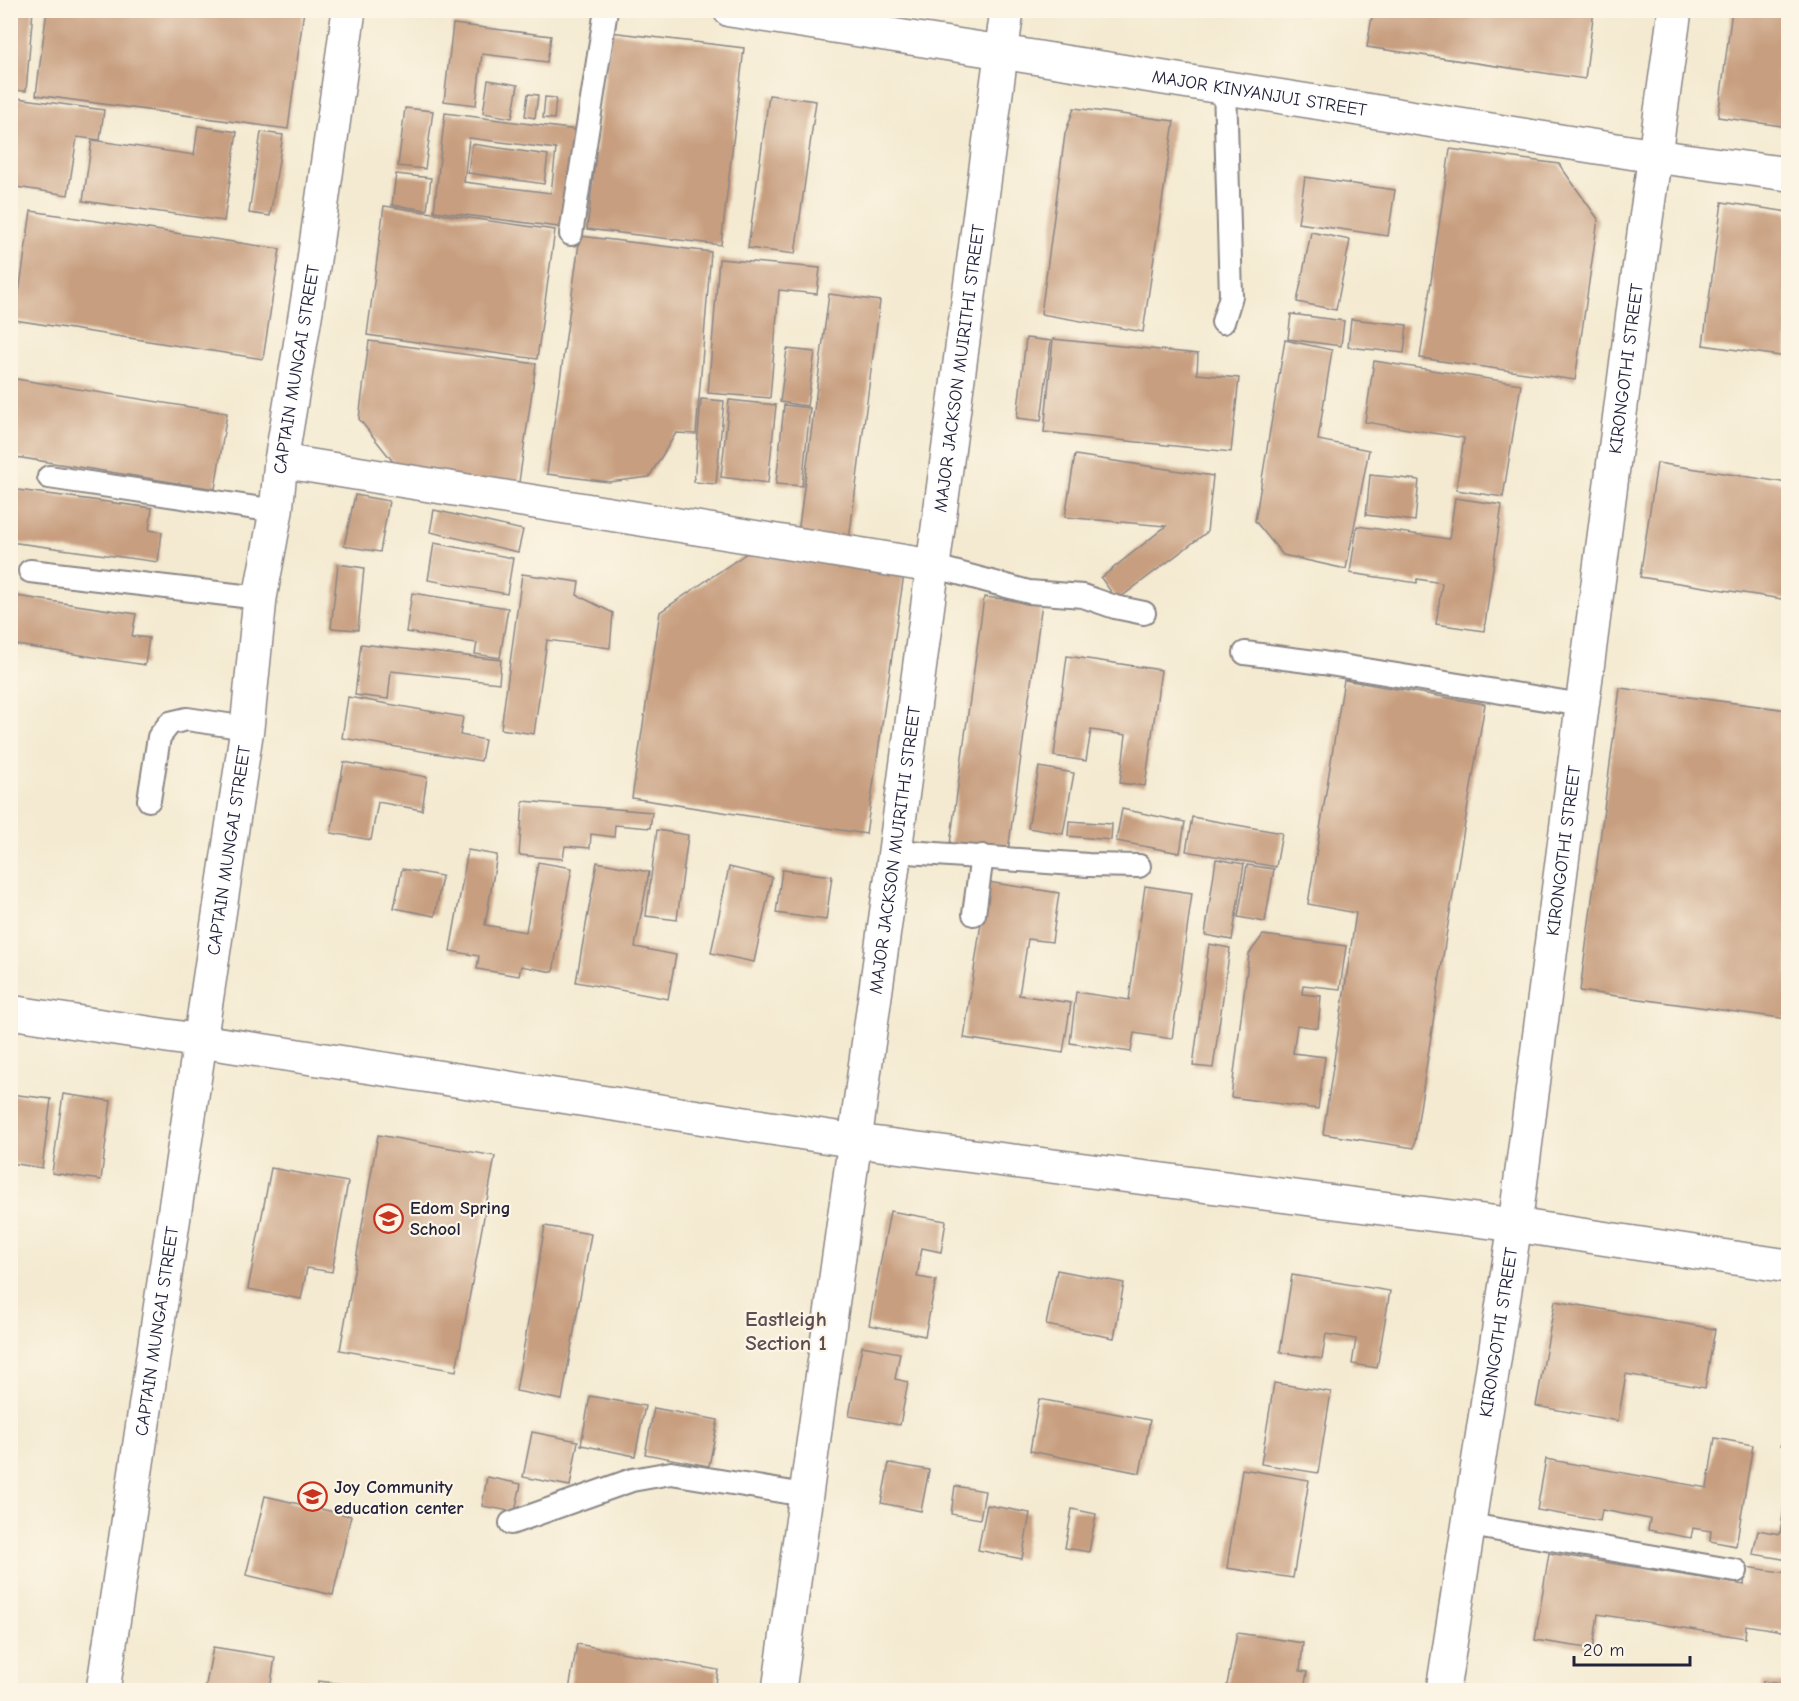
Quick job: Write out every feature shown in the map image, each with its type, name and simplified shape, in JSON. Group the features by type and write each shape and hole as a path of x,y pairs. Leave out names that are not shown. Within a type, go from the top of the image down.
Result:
{"street":[{"name":"CAPTAIN MUNGAI STREET","path":"103,1690 247,728 260,598 276,511 281,461 312,274 349,10"},
{"name":"MAJOR KINYANJUI STREET","path":"730,10 1654,156 1788,174"},
{"name":"MAJOR JACKSON MUIRITHI STREET","path":"779,1690 856,1141 1008,10"},
{"name":"KIRONGOTHI STREET","path":"1443,1690 1515,1225 1675,10"},
{"path":"281,461 932,566"},
{"path":"10,1012 856,1141 1515,1225 1788,1266"}],"lane":[{"path":"571,234 606,10"},
{"path":"1223,322 1232,296 1225,87"},
{"path":"49,477 276,511"},
{"path":"932,566 1029,592 1083,596 1115,607 1144,613"},
{"path":"30,571 260,598"},
{"path":"1245,653 1323,663 1582,705"},
{"path":"149,800 159,737 170,723 187,719 247,728"},
{"path":"895,851 1088,866 1139,866"},
{"path":"974,914 982,856"},
{"path":"511,1523 632,1480 671,1473 805,1495"},
{"path":"1470,1525 1736,1571"}],"building":[{"path":"10,10 33,10 26,91 10,90"},
{"path":"47,10 304,10 288,129 36,95"},
{"path":"1373,10 1594,10 1585,79 1367,47"},
{"path":"1732,10 1788,10 1788,127 1718,117"},
{"path":"453,24 551,36 547,62 482,54 476,105 444,101"},
{"path":"610,32 744,48 721,245 587,229"},
{"path":"488,80 518,85 512,118 483,113"},
{"path":"528,94 538,95 535,118 525,116"},
{"path":"769,95 816,101 795,254 748,248"},
{"path":"10,97 104,110 100,140 77,137 68,195 10,186"},
{"path":"545,97 556,98 554,119 543,118"},
{"path":"405,108 433,111 425,169 398,166"},
{"path":"1074,108 1174,121 1143,332 1041,314 1065,134"},
{"path":"445,113 577,130 566,228 434,211","holes":["469,138 556,149 551,193 464,182"]},
{"path":"198,126 237,132 224,221 83,201 92,140 194,155"},
{"path":"261,132 283,135 270,216 249,213"},
{"path":"472,144 548,155 544,184 468,173"},
{"path":"1450,149 1559,164 1598,219 1575,380 1420,358"},
{"path":"396,174 431,178 427,210 392,205"},
{"path":"1305,177 1395,190 1388,236 1298,223"},
{"path":"1722,202 1788,212 1787,357 1703,345"},
{"path":"384,206 555,230 537,359 367,335"},
{"path":"31,211 280,249 263,359 15,320"},
{"path":"1311,232 1350,240 1336,310 1297,302"},
{"path":"580,236 711,252 696,434 676,433 649,477 609,482 547,474"},
{"path":"719,259 820,268 817,294 779,290 770,398 708,393"},
{"path":"829,294 880,301 849,540 798,534"},
{"path":"1291,314 1344,321 1341,346 1288,339"},
{"path":"1351,319 1407,325 1404,353 1348,347"},
{"path":"1026,338 1051,341 1041,421 1017,418"},
{"path":"1053,339 1198,354 1197,374 1239,378 1231,452 1044,432"},
{"path":"1285,340 1332,350 1318,440 1369,450 1346,569 1283,555 1255,521"},
{"path":"369,341 536,364 518,489 402,473 359,419"},
{"path":"787,349 815,352 807,406 780,402"},
{"path":"1374,361 1521,384 1503,497 1456,490 1464,438 1365,422"},
{"path":"10,378 227,413 215,489 10,456"},
{"path":"701,399 724,401 716,484 694,482"},
{"path":"729,400 776,405 768,483 721,477"},
{"path":"784,405 810,408 802,486 776,484"},
{"path":"1075,455 1213,476 1207,532 1117,600 1101,578 1166,526 1065,517"},
{"path":"1657,463 1788,483 1788,600 1640,577"},
{"path":"1370,475 1419,480 1415,521 1366,515"},
{"path":"10,489 152,508 149,530 162,532 158,562 10,542"},
{"path":"355,495 389,501 380,552 344,546"},
{"path":"1455,498 1502,505 1484,631 1436,624 1442,583 1417,579 1417,583 1350,573 1357,526 1449,539"},
{"path":"434,510 523,530 518,552 430,532"},
{"path":"434,543 513,558 507,594 428,580"},
{"path":"750,551 904,574 866,834 632,798 660,612"},
{"path":"338,564 364,568 358,630 331,628"},
{"path":"522,574 579,582 577,595 613,613 610,648 547,640 534,734 501,729"},
{"path":"412,593 508,608 500,658 475,654 477,643 406,632"},
{"path":"10,595 136,614 132,636 149,638 145,665 10,644"},
{"path":"984,597 1042,603 1008,851 950,844"},
{"path":"361,644 501,660 499,683 391,671 388,699 355,695"},
{"path":"1067,656 1161,670 1145,786 1120,783 1126,735 1091,730 1086,761 1054,756"},
{"path":"1344,680 1485,704 1447,930 1414,1148 1323,1134 1356,913 1308,904"},
{"path":"1620,688 1788,710 1788,1019 1580,991"},
{"path":"348,697 463,717 460,735 485,740 481,761 342,738"},
{"path":"344,762 427,777 422,810 378,802 371,840 331,833"},
{"path":"1039,767 1074,773 1063,834 1028,828"},
{"path":"523,801 652,812 650,828 615,825 614,837 591,834 590,848 565,846 563,859 519,855"},
{"path":"1122,809 1185,822 1180,853 1116,841"},
{"path":"1192,817 1282,833 1276,867 1186,851"},
{"path":"1069,821 1112,824 1111,840 1068,836"},
{"path":"657,830 688,835 677,920 646,916"},
{"path":"468,850 497,855 485,925 526,932 538,862 572,868 553,972 521,966 519,976 477,969 479,956 450,951"},
{"path":"1216,859 1244,864 1232,940 1205,935"},
{"path":"597,862 649,872 635,947 676,955 668,999 576,982"},
{"path":"1247,865 1274,869 1265,922 1238,917"},
{"path":"729,867 772,877 754,962 711,953"},
{"path":"402,869 442,876 435,916 394,908"},
{"path":"782,870 832,876 826,920 776,913"},
{"path":"987,882 1059,893 1052,942 1028,939 1019,995 1071,1003 1063,1053 964,1038"},
{"path":"1145,886 1192,893 1172,1039 1134,1033 1131,1052 1070,1043 1076,992 1129,1000"},
{"path":"1263,935 1346,946 1340,989 1303,985 1302,994 1321,996 1318,1028 1297,1025 1293,1053 1325,1057 1318,1109 1231,1097 1249,954"},
{"path":"1209,944 1230,948 1213,1068 1193,1066"},
{"path":"10,1094 51,1099 42,1168 10,1163"},
{"path":"63,1094 111,1101 101,1180 52,1173"},
{"path":"378,1135 495,1156 456,1371 340,1350"},
{"path":"271,1168 348,1182 332,1272 307,1268 301,1299 248,1289"},
{"path":"890,1211 946,1221 941,1252 922,1248 917,1277 936,1280 925,1336 869,1325"},
{"path":"545,1226 591,1234 562,1400 516,1391"},
{"path":"1057,1270 1124,1283 1114,1338 1046,1325"},
{"path":"1292,1275 1390,1291 1377,1368 1352,1364 1356,1339 1326,1334 1322,1359 1280,1352"},
{"path":"1555,1301 1715,1329 1705,1388 1626,1374 1618,1421 1536,1406"},
{"path":"862,1346 900,1353 895,1379 908,1382 900,1425 849,1416"},
{"path":"1274,1383 1331,1392 1318,1473 1261,1464"},
{"path":"590,1396 645,1406 635,1456 581,1445"},
{"path":"1039,1399 1150,1420 1140,1473 1030,1451"},
{"path":"654,1408 718,1420 709,1466 645,1454"},
{"path":"1788,1409 1788,1446 1781,1445"},
{"path":"532,1432 578,1441 570,1486 523,1477"},
{"path":"1715,1438 1753,1445 1736,1546 1710,1541 1711,1531 1693,1528 1691,1538 1648,1530 1650,1519 1602,1510 1600,1521 1537,1510 1546,1459 1707,1488"},
{"path":"889,1463 929,1470 921,1511 881,1503"},
{"path":"1242,1469 1309,1480 1293,1578 1227,1568"},
{"path":"487,1477 521,1484 515,1512 482,1506"},
{"path":"955,1486 985,1491 980,1519 951,1514"},
{"path":"1787,1490 1788,1560 1753,1554 1758,1530 1780,1534"},
{"path":"265,1496 351,1516 333,1595 246,1575"},
{"path":"987,1505 1030,1513 1022,1559 978,1550"},
{"path":"1072,1509 1096,1514 1089,1552 1065,1548"},
{"path":"1549,1553 1744,1585 1746,1567 1788,1573 1788,1632 1746,1625 1745,1638 1598,1614 1593,1649 1535,1640"},
{"path":"1237,1633 1303,1643 1300,1671 1307,1672 1304,1690 1226,1690"},
{"path":"577,1644 718,1670 715,1690 569,1690"},
{"path":"213,1647 275,1657 270,1690 205,1690"},
{"path":"318,1681 386,1689 386,1690 317,1690"},
{"path":"1763,1681 1788,1685 1788,1690 1761,1690"}],"place":[{"name":"Edom Spring School","path":"389,1218"},
{"name":"Joy Community education center","path":"313,1497"}],"district":[{"name":"Eastleigh Section 1","path":"786,1331"}]}
